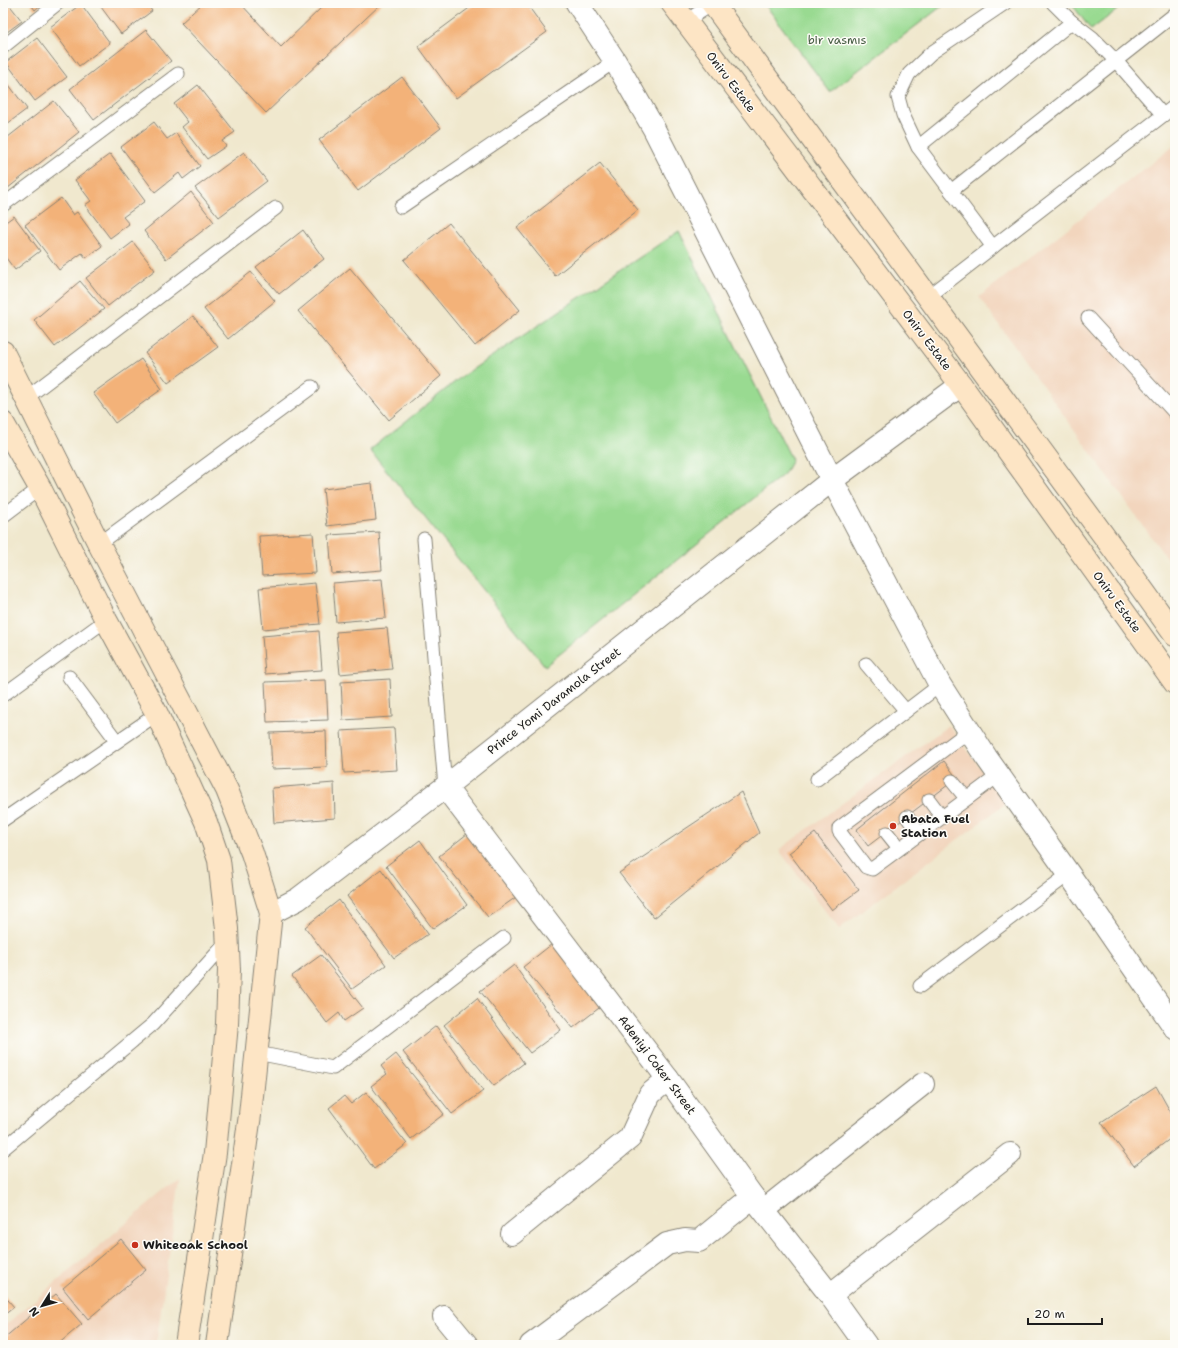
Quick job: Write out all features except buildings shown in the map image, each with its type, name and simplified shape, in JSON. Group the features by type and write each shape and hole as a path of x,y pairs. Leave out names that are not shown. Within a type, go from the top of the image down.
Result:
{"street":[{"path":"577,3 615,61 654,129 832,480 940,685 999,775 1175,1028"},
{"name":"Oniru Estate","path":"672,3 979,409 1175,683"},
{"path":"713,3 1175,635"},
{"path":"3,352 99,544 227,790 252,853 271,913 260,1009 257,1053 217,1345"},
{"name":"Prince Yomi Daramola Street","path":"271,913 298,899 445,787 832,480 961,385"},
{"path":"3,423 40,488 106,620 157,714 206,822 219,860 229,970 227,1024 215,1153 186,1345"},
{"name":"Adeniyi Coker Street","path":"445,787 668,1079 758,1204 830,1294 866,1345"},
{"path":"512,1234 630,1138 650,1094 668,1079"},
{"path":"531,1345 667,1244 685,1240 699,1241 758,1204 923,1084"},
{"path":"830,1294 1010,1154"},
{"path":"444,1317 467,1345"}],"lane":[{"path":"3,47 58,3"},
{"path":"686,22 713,3"},
{"path":"993,247 918,147 903,115 898,97 909,74 931,53 1005,3"},
{"path":"1053,3 1072,22 1093,38 1116,61 1163,115"},
{"path":"951,191 1175,14"},
{"path":"918,147 1072,22"},
{"path":"400,207 615,61"},
{"path":"3,205 178,74"},
{"path":"928,297 1175,106"},
{"path":"26,398 276,208"},
{"path":"1088,318 1175,413"},
{"path":"99,544 312,387"},
{"path":"979,409 1000,395"},
{"path":"3,516 40,488"},
{"path":"424,539 445,787"},
{"path":"3,695 106,620"},
{"path":"866,664 906,711"},
{"path":"70,677 116,740"},
{"path":"817,779 940,685"},
{"path":"3,820 116,740 157,714"},
{"path":"969,731 937,761 871,811 839,830 866,867 872,868 999,775"},
{"path":"952,781 966,798"},
{"path":"929,800 941,816"},
{"path":"907,817 919,833"},
{"path":"887,833 899,848"},
{"path":"920,986 1069,874"},
{"path":"257,1053 333,1068 504,938"},
{"path":"3,1149 153,1024 227,942"}],"shaded area":[{"path":"1175,145 1175,570 979,297"},
{"name":"Abata Fuel Station","path":"949,725 1006,803 839,929 779,850"},
{"name":"Whiteoak School","path":"180,1178 156,1345 3,1345 3,1327"}],"green space":[{"name":"bir vasmıs","path":"764,3 946,3 830,92"},
{"path":"1071,3 1126,3 1091,30"},
{"path":"679,231 792,460 784,474 545,666 370,450 461,377"}],"place":[{"name":"Abata Fuel Station","path":"893,826"},
{"name":"Whiteoak School","path":"135,1245"}]}
